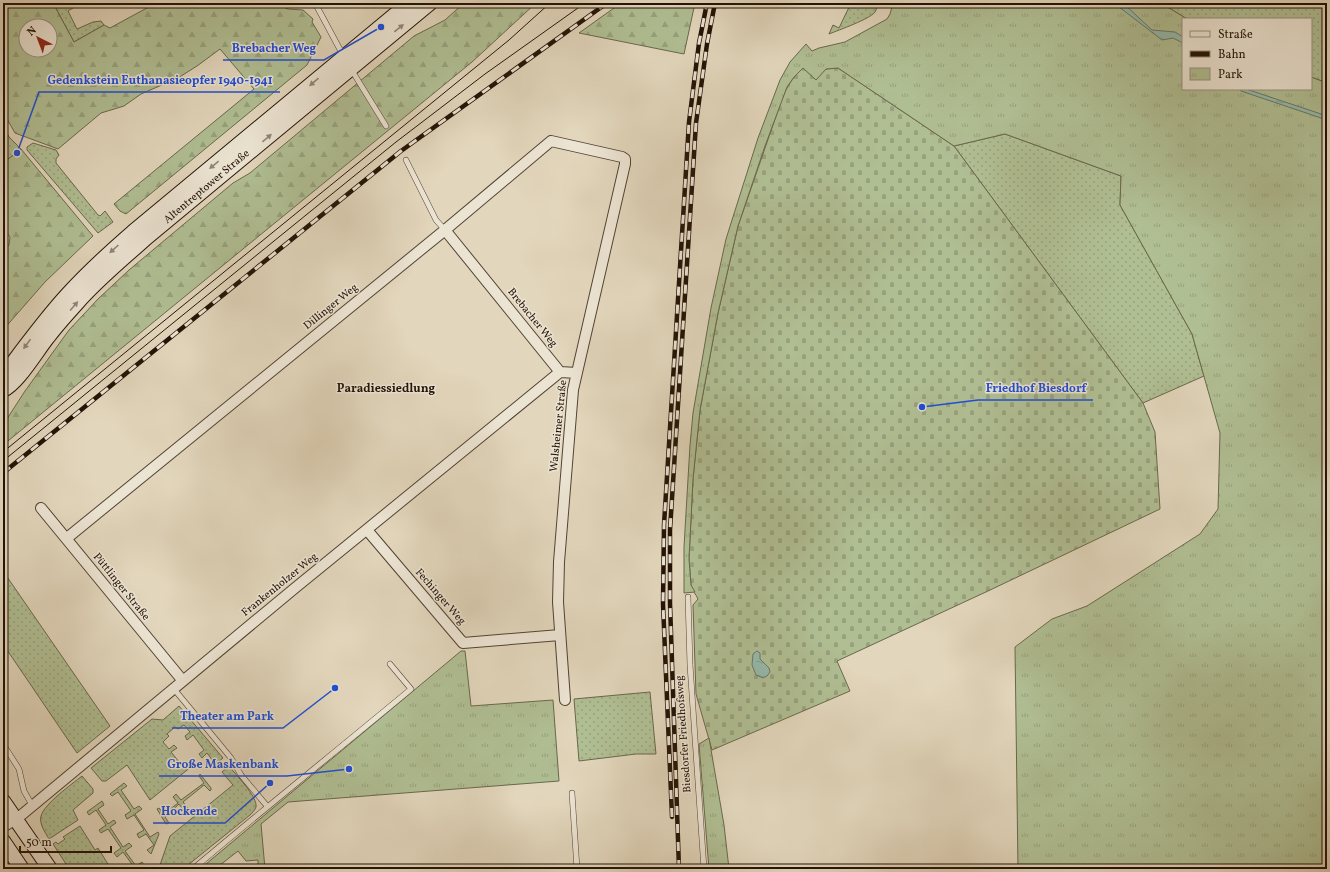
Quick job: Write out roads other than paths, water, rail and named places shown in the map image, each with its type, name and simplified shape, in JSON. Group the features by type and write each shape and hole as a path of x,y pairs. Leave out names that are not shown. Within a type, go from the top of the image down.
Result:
{"main road":[{"name":"Altentreptower Straße","path":"3,390 10,387 16,380 49,336 78,301 118,263 347,63 409,3"},
{"name":"Altentreptower Straße","path":"3,376 39,327 68,294 93,268 133,232 347,63 430,3"},
{"path":"3,801 50,869"},
{"path":"3,841 22,869"}],"street":[{"name":"Dillinger Weg","path":"67,538 551,141 622,157 625,159"},
{"name":"Walsheimer Straße","path":"565,700 558,602 559,562 573,390 625,159"},
{"name":"Brebacher Weg","path":"444,230 560,372"},
{"path":"560,372 577,373"},
{"name":"Frankenholzer Weg","path":"3,827 16,819 560,372"},
{"name":"Püttlinger Straße","path":"41,508 183,681"},
{"name":"Fechinger Weg","path":"367,530 463,643 560,635"}],"lane":[{"path":"315,3 347,63 386,126"},
{"name":"Brebacher Weg","path":"406,160 436,220 444,230"},
{"name":"Biesdorfer Friedhofsweg","path":"688,597 690,665 704,869"},
{"path":"193,869 266,806 292,787 411,689 390,664"},
{"path":"174,689 231,758 241,775 266,806"},
{"path":"3,744 19,769 24,791 32,805"},
{"path":"572,793 577,869"}],"water":[{"path":"1114,3 1123,3 1152,30 1175,32 1182,36 1182,42 1173,38 1162,40"},
{"path":"1240,90 1249,90 1327,116 1327,120"},
{"path":"757,651 760,653 760,659 769,668 770,672 763,678 756,675 752,665 753,654"}],"tram line":[{"path":"3,452 509,40 550,3"},
{"path":"3,461 396,142 485,74 585,3"}],"railway":[{"path":"3,473 401,151 607,3"},
{"path":"672,817 663,604 664,525 689,122 699,43 707,3"},
{"path":"679,869 670,603 670,530 696,123 707,44 715,3"}],"place":[{"name":"Brebacher Weg","path":"381,27"},
{"name":"Gedenkstein Euthanasieopfer 1940-1941","path":"17,153"},
{"name":"Friedhof Biesdorf","path":"922,407"},
{"name":"Theater am Park","path":"335,688"},
{"name":"Große Maskenbank","path":"349,769"},
{"name":"Hockende","path":"270,783"}],"district":[{"name":"Paradiessiedlung","path":"386,389"}]}
